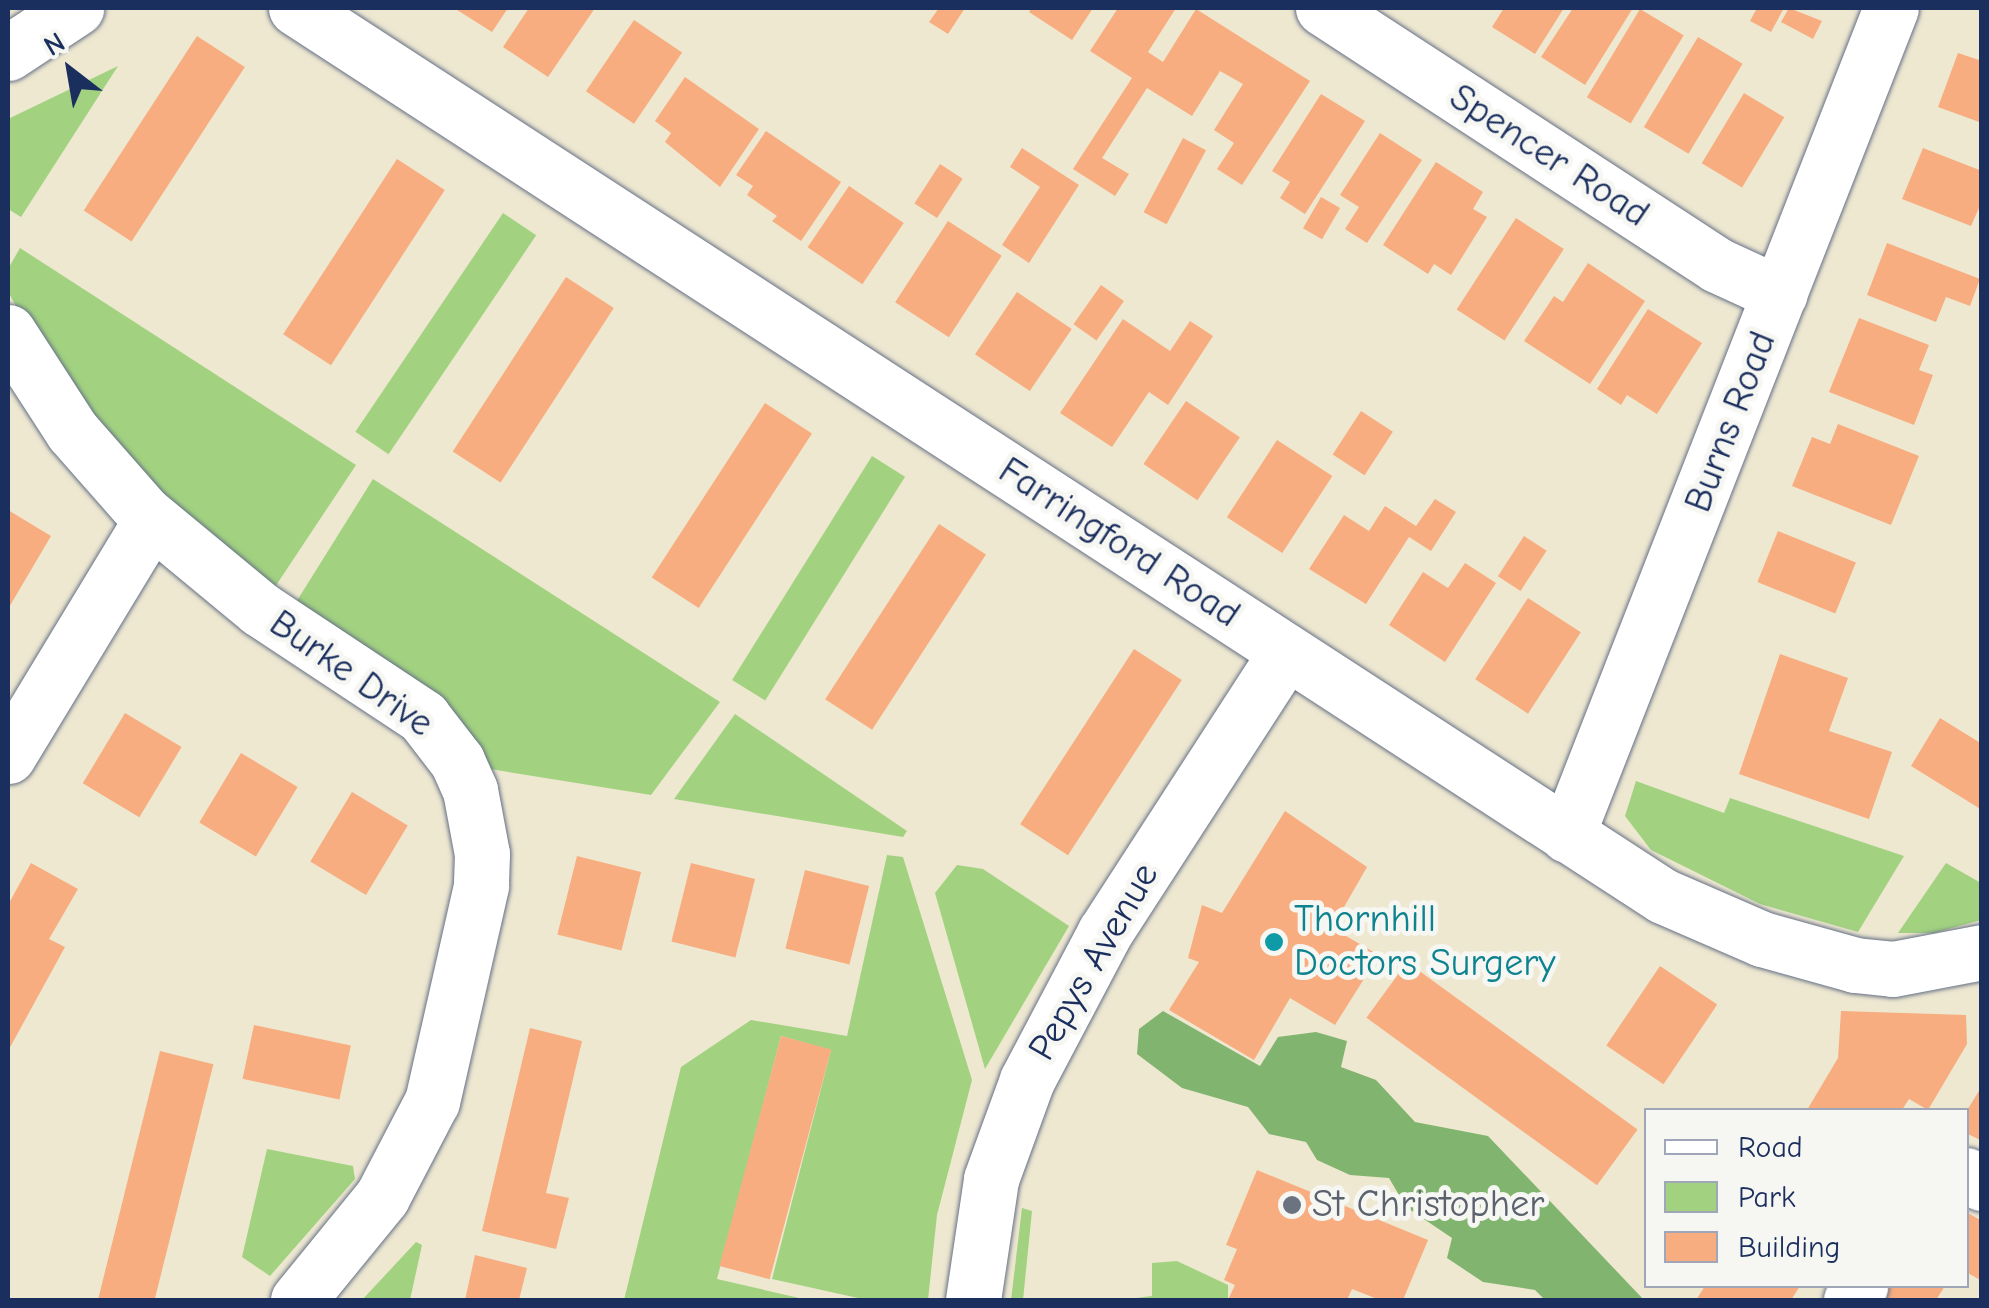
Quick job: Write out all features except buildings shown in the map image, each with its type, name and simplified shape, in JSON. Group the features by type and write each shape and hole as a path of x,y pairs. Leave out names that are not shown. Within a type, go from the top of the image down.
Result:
{"street":[{"path":"8,53 76,8"},
{"name":"Farringford Road","path":"296,8 1663,896 1814,954 1893,970 1982,952"},
{"name":"Spencer Road","path":"1323,8 1716,266 1780,294"},
{"name":"Burns Road","path":"1566,835 1892,8"},
{"name":"Burke Drive","path":"8,332 72,431 151,520 260,609 422,717 457,761 478,820 480,886 432,1101 382,1196 298,1300"},
{"path":"8,756 151,520"},
{"name":"Pepys Avenue","path":"973,1300 992,1178 1027,1080 1105,932 1286,652"}],"green space":[{"path":"118,66 21,217 8,209 8,119"},
{"path":"503,213 536,235 389,454 355,432"},
{"path":"20,248 356,465 271,593 208,548 56,375 8,292 8,269"},
{"path":"872,456 905,477 765,701 732,680"},
{"path":"373,479 720,702 651,795 484,768 293,607"},
{"path":"735,714 907,831 903,837 674,799"},
{"path":"1636,781 1724,813 1730,798 1904,856 1858,932 1760,904 1651,850 1625,816"},
{"path":"887,855 903,857 972,1080 937,1215 928,1300 867,1300 772,1279 831,1050 781,1036 717,1279 808,1300 624,1300 681,1067 751,1020 847,1036"},
{"path":"1946,863 1981,883 1981,920 1934,933 1898,933"},
{"path":"957,865 983,869 1069,926 985,1069 935,893"},
{"path":"1163,1011 1260,1066 1278,1037 1316,1032 1347,1041 1341,1067 1376,1080 1415,1122 1488,1136 1644,1300 1545,1300 1535,1290 1483,1282 1447,1258 1452,1238 1406,1207 1389,1178 1350,1175 1317,1160 1306,1142 1269,1134 1248,1107 1182,1088 1137,1054 1139,1029"},
{"path":"267,1149 353,1166 355,1179 270,1276 242,1257"},
{"path":"1022,1208 1032,1211 1023,1300 1011,1300"},
{"path":"416,1242 422,1245 410,1300 362,1300"},
{"path":"1177,1261 1228,1285 1228,1300 1120,1300 1152,1296 1152,1263"}],"place":[{"name":"Thornhill Doctors Surgery","path":"1274,942"},
{"name":"St Christopher","path":"1292,1205"}]}
